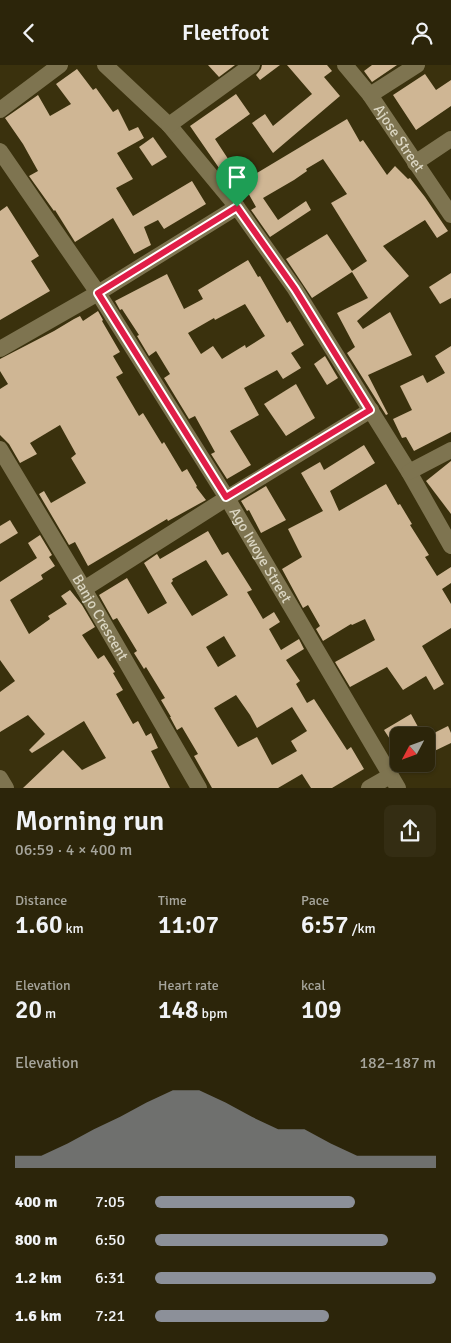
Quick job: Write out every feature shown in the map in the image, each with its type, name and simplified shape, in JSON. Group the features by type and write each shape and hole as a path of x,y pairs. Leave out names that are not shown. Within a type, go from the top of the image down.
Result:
{"street":[{"path":"0,110 60,65"},
{"path":"106,65 169,125 237,207 295,289 409,472 451,545"},
{"path":"169,125 252,65"},
{"name":"Ajose Street","path":"345,65 370,95 451,215"},
{"path":"370,95 416,65"},
{"path":"415,163 451,139"},
{"name":"Ago Iwoye Street","path":"0,151 98,293 226,497 394,782"},
{"path":"2,345 98,293 237,207"},
{"path":"84,589 226,497 370,410"},
{"name":"Banjo Crescent","path":"0,449 84,589 198,788"},
{"path":"409,472 451,450"},
{"path":"0,779 6,788"},
{"path":"369,788 394,782"}],"building":[{"path":"208,65 235,65 219,77"},
{"path":"262,65 280,65 260,80 256,75"},
{"path":"287,65 327,65 332,71 324,77 340,96 273,153 252,123 265,114 273,126 312,94"},
{"path":"372,65 397,65 372,82 364,71"},
{"path":"77,69 93,90 96,88 113,112 118,109 129,131 138,127 144,138 117,153 133,179 116,188 133,216 192,181 206,204 164,229 158,220 144,227 151,245 134,254 113,218 75,242 55,210 29,176 38,171 23,144 5,118 38,95 50,116 71,104 56,84"},
{"path":"425,74 436,90 451,80 451,106 416,130 393,95"},
{"path":"236,94 250,114 215,139 238,174 228,181 190,126"},
{"path":"347,119 360,142 363,140 387,175 395,166 408,179 410,178 448,231 437,238 425,220 383,246 409,276 357,321 363,329 390,312 412,355 368,375 388,414 386,415 347,353 355,347 337,313 368,298 352,272 312,298 286,259 327,234 352,271 367,261 331,203 347,194 323,159 306,169 307,171 294,180 263,198 278,220 306,201 311,210 270,237 251,210 256,207 242,182"},
{"path":"153,137 167,157 152,166 139,147"},
{"path":"7,206 39,256 31,261 50,291 0,320 0,211"},
{"path":"248,260 258,277 260,276 287,323 290,321 304,345 291,353 301,368 283,379 277,370 244,388 259,415 230,431 251,465 227,479 211,454 215,452 195,416 189,419 164,378 170,374 156,351 149,356 137,336 139,335 115,301 167,274 184,309 203,299 198,290","holes":["245,304 265,336 246,348 245,345 222,359 213,346 201,354 188,333 214,318 215,320"]},
{"path":"451,273 451,298 440,304 429,287"},
{"path":"98,311 120,352 113,356 123,373 116,377 139,416 143,413 162,444 164,442 182,472 187,469 196,487 206,500 168,521 167,519 88,566 75,542 69,545 39,494 44,491 51,503 86,483 71,458 76,454 60,425 30,443 37,454 20,463 9,444 0,435 0,389 8,384 0,371 0,359 80,316 83,321"},
{"path":"451,346 451,432 414,451 406,437 402,438 393,419 412,410 400,386 423,375 427,383 445,373 435,356"},
{"path":"325,356 338,378 327,385 314,364"},
{"path":"296,384 315,418 286,436 264,404"},
{"path":"364,445 375,463 330,491 339,511 386,484 412,524 410,525 429,555 425,557 437,576 451,567 451,583 442,589 451,604 451,628 422,646 444,684 434,690 426,676 403,690 387,667 350,687 335,662 375,640 365,619 351,624 323,641 316,629 320,626 308,605 303,608 282,569 302,557 288,529 323,511 301,473 320,462 324,470"},
{"path":"451,461 451,514 426,481"},
{"path":"266,486 286,520 261,533 249,510 247,511 241,501"},
{"path":"10,520 18,533 0,544 0,526"},
{"path":"208,531 222,555 228,552 252,590 247,592 263,619 274,612 280,622 269,629 281,650 299,639 304,649 286,660 300,681 296,684 307,703 314,699 347,750 351,747 364,769 332,788 311,788 302,774 278,788 212,788 194,756 198,754 182,727 177,730 161,700 165,698 146,667 144,669 134,653 137,651 117,618 113,620 99,595 127,578 148,614 167,603 144,563 157,554 160,559","holes":["206,560 228,595 192,616 171,583 172,579","224,636 236,656 218,667 206,647","236,695 257,728 292,707 307,731 291,741 297,751 272,765 257,737 238,747 214,708"]},
{"path":"40,535 52,555 49,557 55,566 41,575 43,579 10,600 29,634 50,619 48,616 67,604 61,596 70,590 82,605 95,627 82,635 98,659 104,655 115,672 113,673 123,690 116,694 133,724 138,721 146,736 151,733 158,748 151,751 170,788 23,788 63,750 82,770 106,758 84,721 32,753 29,750 45,734 28,715 0,732 0,692 15,681 0,660 0,582 37,558 28,543"},
{"path":"411,714 418,727 390,727 390,739 384,730"},
{"path":"448,726 451,733 451,743 435,751 435,732"}],"route":[{"path":"237,207 295,289 370,410 226,497 98,293 237,207"}]}
